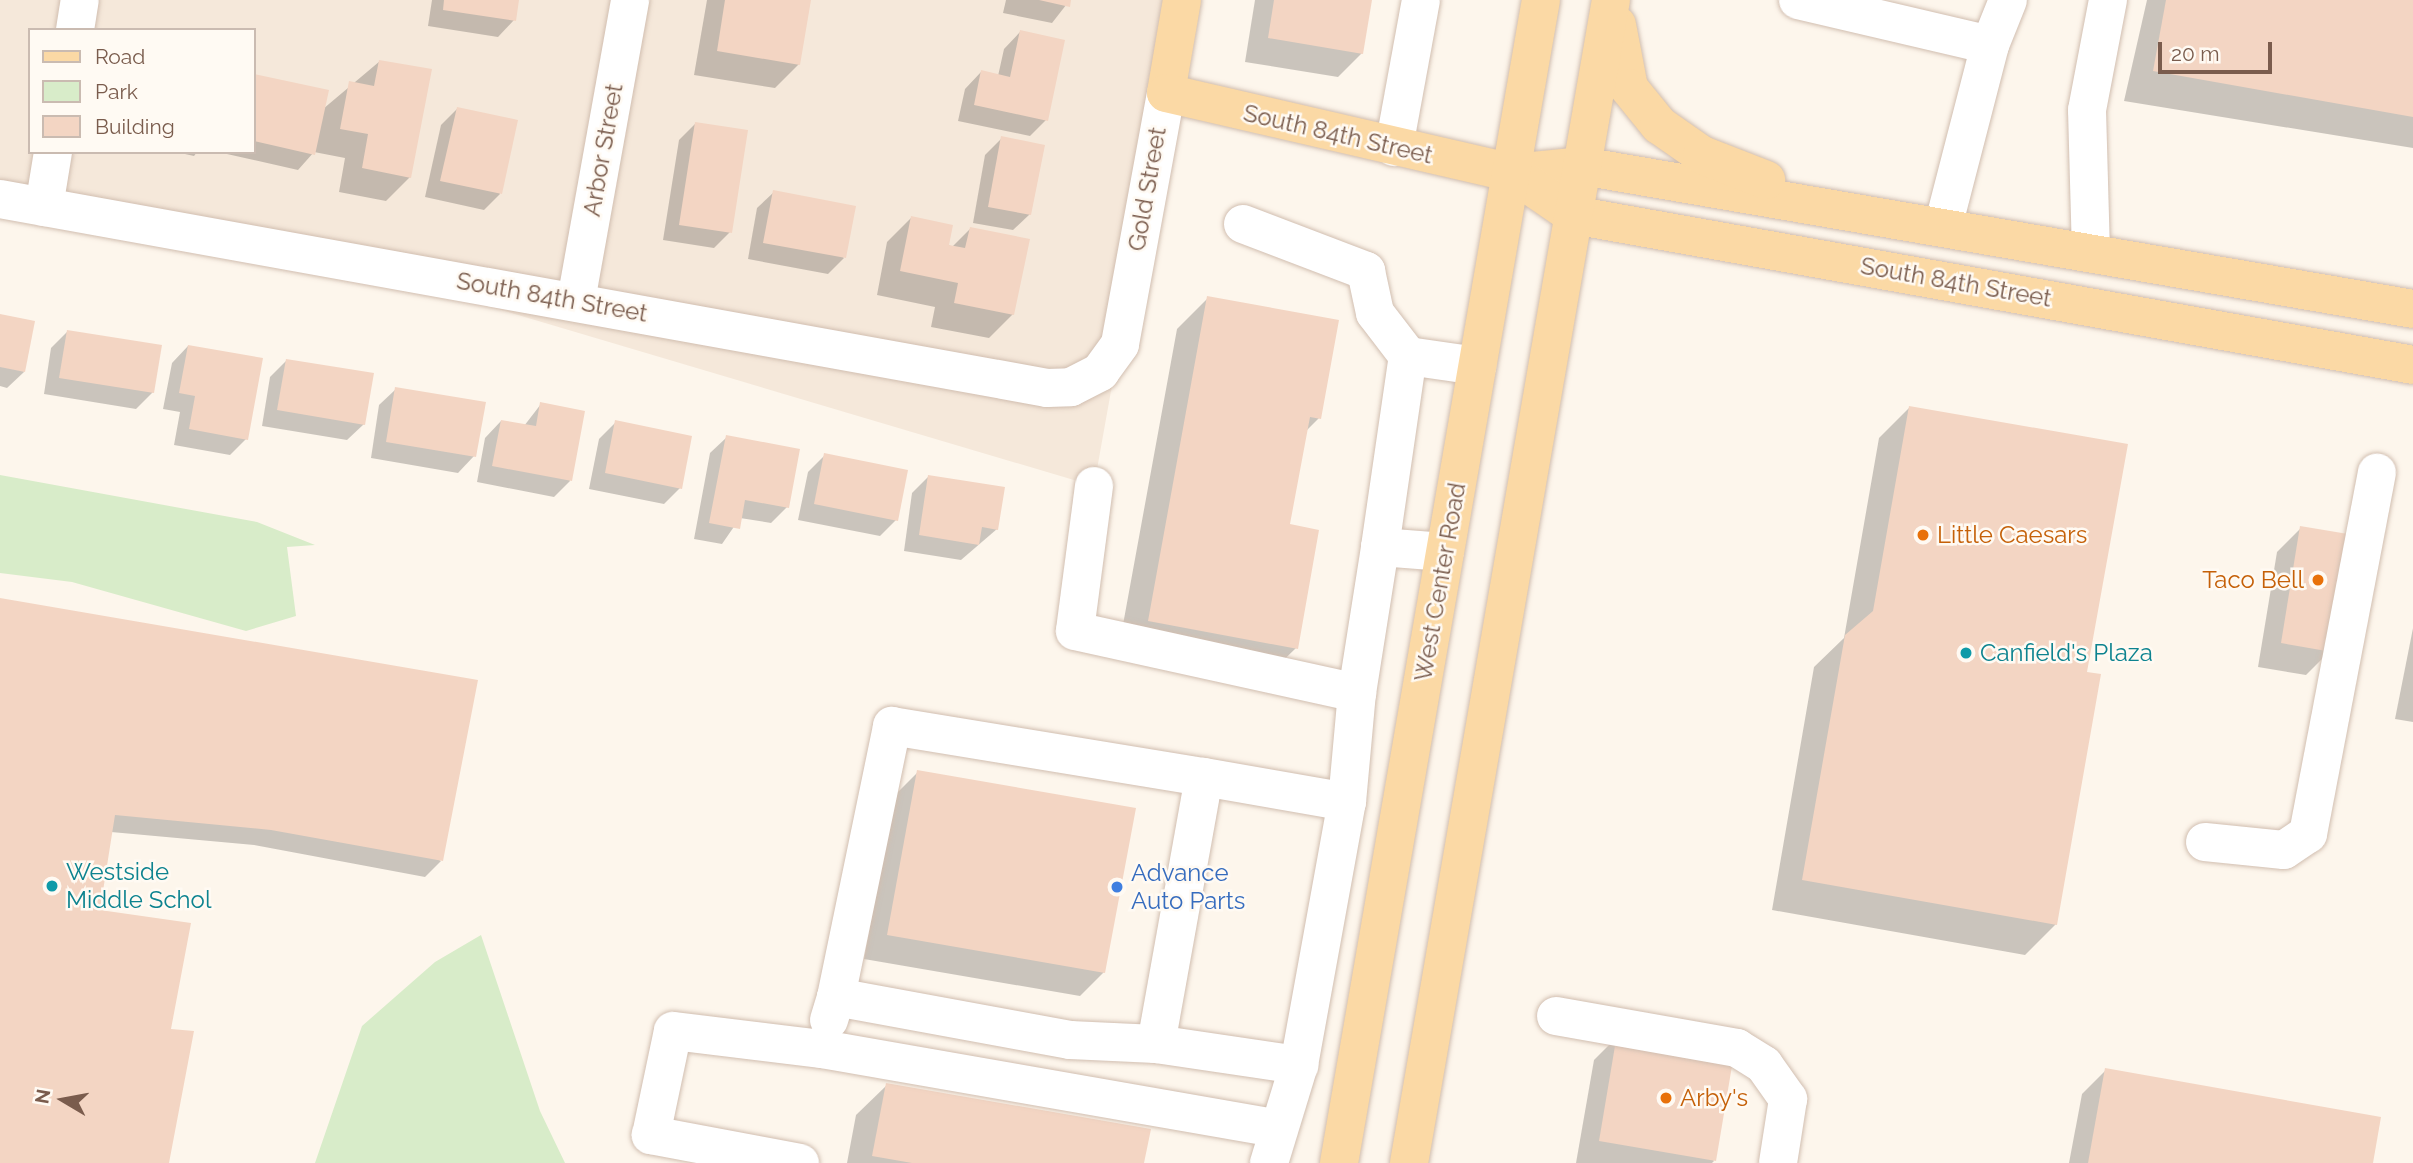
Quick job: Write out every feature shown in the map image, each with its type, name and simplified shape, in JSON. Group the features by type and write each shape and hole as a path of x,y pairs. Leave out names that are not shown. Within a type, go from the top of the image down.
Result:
{"main road":[{"name":"Gold Street","path":"1166,93 1182,0"},
{"name":"West Center Road","path":"1339,1163 1541,0"},
{"path":"1409,1163 1573,215 1614,0"},
{"path":"1614,0 1621,66 1629,89 1659,125 1702,155 1842,210"},
{"name":"South 84th Street","path":"1166,93 1511,173 1582,166 2413,309"},
{"name":"South 84th Street","path":"1511,173 1573,215 2413,365"}],"street":[{"path":"75,28 80,0"},
{"name":"Arbor Street","path":"576,301 630,0"},
{"path":"1394,147 1421,0"},
{"path":"1798,0 1990,45"},
{"path":"1943,227 1990,45 2008,0"},
{"path":"2091,253 2087,110 2108,0"},
{"name":"Gold Street","path":"1100,372 1120,344 1166,93"},
{"path":"44,207 53,154"},
{"name":"South 84th Street","path":"0,199 1047,388 1071,387 1100,372"},
{"path":"1243,224 1366,271 1375,313 1408,356 1477,366"},
{"path":"800,1163 651,1135 673,1031 821,1049 1272,1145 1299,1065 1347,802 1357,693 1408,356"},
{"path":"2205,842 2284,850 2308,834 2377,473"},
{"path":"1094,486 1074,631 1357,693"},
{"path":"1380,547 1445,552"},
{"path":"821,1049 836,997 892,726 1347,802"},
{"path":"1156,1044 1205,777"},
{"path":"836,997 1070,1040 1156,1044 1299,1065"},
{"path":"1556,1016 1737,1048 1764,1065 1788,1099 1778,1163"}],"shaded area":[{"path":"0,0 1181,0 1094,486 316,255 0,181"}],"green space":[{"path":"0,475 257,522 315,545 287,547 296,616 246,631 72,582 0,573"},
{"path":"481,935 540,1111 565,1163 315,1163 362,1026 435,962"}],"building":[{"path":"444,0 519,0 516,21 443,10"},
{"path":"725,0 811,0 800,65 717,51"},
{"path":"1039,0 1071,0 1070,7"},
{"path":"1274,0 1372,0 1363,54 1268,38"},
{"path":"2166,0 2413,0 2413,117 2153,71"},
{"path":"1020,30 1065,40 1048,121 974,105 981,70 1010,77"},
{"path":"379,60 432,69 411,178 362,168 368,134 340,129 349,81 374,86"},
{"path":"256,74 329,90 315,155 256,141"},
{"path":"457,107 518,120 502,194 440,181"},
{"path":"695,122 748,130 732,233 679,225"},
{"path":"1001,136 1045,145 1031,215 988,207"},
{"path":"773,190 856,206 846,258 763,243"},
{"path":"911,216 953,225 949,245 965,248 970,227 1030,239 1014,315 954,303 958,283 900,271"},
{"path":"1207,296 1339,320 1321,419 1310,417 1290,524 1319,530 1298,649 1148,621"},
{"path":"0,314 35,321 25,372 0,367"},
{"path":"67,330 162,345 154,393 59,378"},
{"path":"188,345 263,358 248,440 189,429 195,396 179,393"},
{"path":"286,359 374,373 365,425 277,410"},
{"path":"395,387 486,402 476,457 386,442"},
{"path":"540,402 585,411 572,481 492,466 501,420 536,426"},
{"name":"Canfield's Plaza","path":"1909,406 2128,444 2087,672 2101,674 2057,925 1802,880 1845,635 1873,611"},
{"path":"615,420 692,436 682,489 605,473"},
{"path":"726,435 800,449 789,508 745,500 740,529 709,523"},
{"path":"824,453 908,470 898,521 814,504"},
{"path":"928,475 1005,487 998,530 982,527 979,545 919,535"},
{"name":"Taco Bell","path":"2300,526 2348,534 2332,652 2281,643"},
{"name":"Westside Middle Schol","path":"0,598 478,680 443,861 271,830 115,815 100,910 191,923 171,1029 194,1031 169,1163 0,1163"},
{"path":"917,770 1136,808 1105,973 887,935"},
{"name":"Arby's","path":"1617,1034 1734,1054 1716,1161 1599,1141"},
{"path":"2105,1068 2381,1117 2373,1163 2088,1163"},
{"path":"886,1083 1151,1129 1144,1163 912,1163 872,1156"}],"place":[{"name":"Little Caesars","path":"1923,535"},
{"name":"Taco Bell","path":"2318,580"},
{"name":"Canfield's Plaza","path":"1966,653"},
{"name":"Westside Middle Schol","path":"52,886"},
{"name":"Advance Auto Parts","path":"1117,887"},
{"name":"Arby's","path":"1666,1098"}]}
